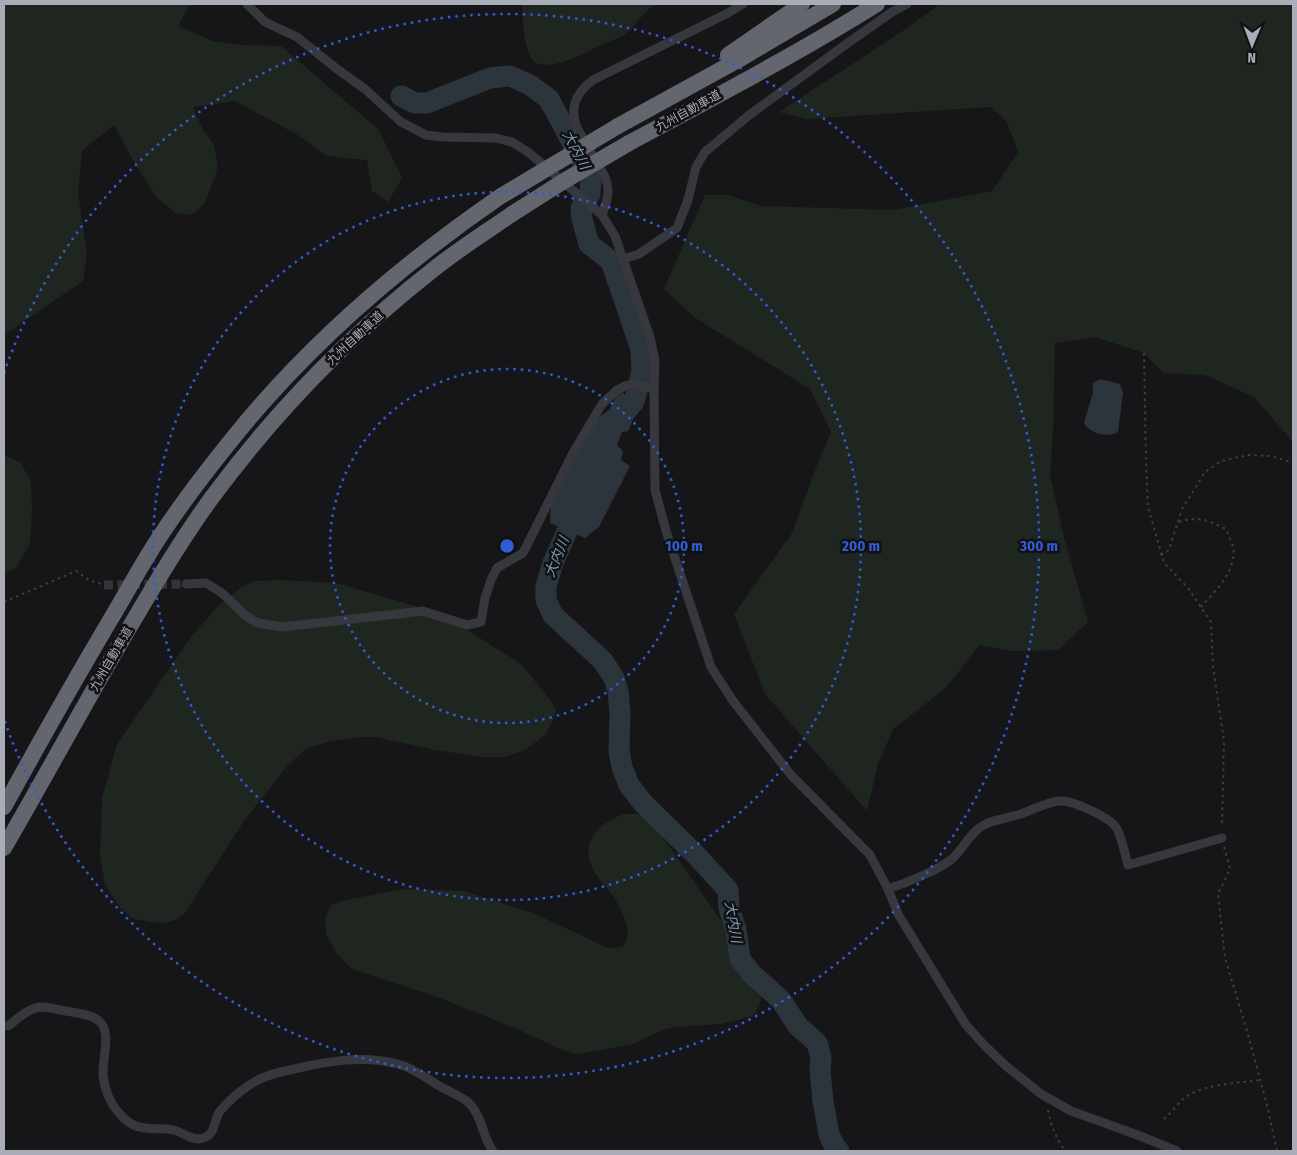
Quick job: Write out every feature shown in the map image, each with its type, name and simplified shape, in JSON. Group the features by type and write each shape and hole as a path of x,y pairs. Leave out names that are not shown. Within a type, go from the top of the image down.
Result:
{"highway":[{"path":"643,112 802,4"},
{"name":"九州自動車道","path":"4,807 148,555 187,498 229,442 276,387 315,347 354,310 426,250 501,196 618,126 740,59 833,4"},
{"name":"九州自動車道","path":"4,848 94,688 167,564 223,483 290,402 319,371 370,322 435,268 512,214 629,143 765,70 877,4"}],"street":[{"path":"247,4 266,22 297,37 365,89 401,122 426,135 496,138 512,142 528,152 602,215 615,236 650,337 655,361 655,490 666,531 711,667 734,701 792,775 870,855 898,914 966,1025 985,1046 1006,1066 1042,1094 1071,1111 1177,1151"},
{"path":"602,215 608,197 608,185 574,120 574,103 580,92 593,80 743,4"},
{"path":"623,259 639,254 677,228 688,200 696,167 705,152 748,116 892,12 907,4"},
{"path":"186,584 206,584 222,593 246,616 258,623 282,627 424,612 467,625 481,622 485,598 497,568 523,553 574,450 602,404 617,390 625,386 632,384 654,389"},
{"path":"888,890 945,864 955,856 975,832 994,820 1018,815 1058,801 1069,801 1107,819 1117,827 1128,865 1222,838"},
{"path":"8,1026 38,1007 73,1013 99,1021 105,1031 103,1077 106,1090 120,1115 134,1126 144,1129 174,1130 192,1138 206,1137 211,1132 218,1114 223,1108 248,1085 256,1081 286,1071 326,1062 352,1059 375,1060 398,1064 420,1073 465,1100 478,1115 486,1141 493,1151"}],"path":[{"path":"1144,353 1148,507 1164,563 1188,588 1211,622 1214,667 1224,741 1222,838 1230,868 1218,894 1226,958 1260,1080 1277,1151"},
{"path":"1161,555 1169,550 1182,509 1204,472 1221,461 1248,455 1271,456 1293,463"},
{"path":"1178,522 1193,518 1211,521 1226,529 1233,548 1232,565 1222,583 1201,607"},
{"path":"4,602 76,571 88,580 104,585"},
{"path":"1164,1119 1185,1097 1200,1090 1219,1085 1260,1080"},
{"path":"1046,1097 1051,1125 1058,1142 1065,1151"}],"shaded area":[{"path":"4,4 190,4 178,26 213,41 241,45 281,46 379,130 402,178 388,202 372,191 367,160 327,156 296,134 235,101 193,107 202,128 214,145 217,170 205,203 196,212 187,215 176,213 157,198 135,164 114,125 82,151 78,192 87,255 83,281 4,335"},
{"path":"522,4 657,4 648,10 622,36 569,60 550,65 541,65 535,62 528,51 524,35"},
{"path":"940,4 1293,4 1293,442 1254,397 1205,375 1163,373 1144,353 1095,337 1055,343 1050,476 1065,541 1088,622 1058,650 1011,651 979,645 946,688 893,729 878,764 867,811 765,694 734,614 792,533 831,432 810,389 694,317 664,289 705,195 728,195 761,206 893,210 992,191 1018,152 1007,122 991,107 806,119 779,112 904,30"},
{"path":"1100,379 1120,384 1123,392 1118,432 1114,434 1100,434 1090,430 1084,423 1093,392 1093,383"},
{"path":"622,392 630,400 640,403 628,431 622,432 617,445 623,451 621,460 630,466 599,527 585,538 550,523 551,503 593,422 610,409 616,397"},
{"path":"4,455 21,463 31,482 32,511 30,544 16,568 4,574"},
{"path":"279,580 337,583 442,614 521,664 551,701 556,711 553,721 545,735 532,745 523,751 504,757 482,757 435,750 375,737 331,741 306,749 288,765 246,818 184,914 166,923 132,918 120,908 105,885 100,856 102,798 117,744 191,637 217,607 240,588 254,581"},
{"path":"623,814 638,814 651,820 715,912 761,973 763,989 759,1006 754,1015 721,1024 662,1030 633,1044 574,1054 437,997 352,969 337,954 326,934 325,918 331,905 345,900 404,889 464,891 533,913 604,947 622,947 628,934 625,920 613,896 595,873 588,854 592,837 598,830"}],"waterway":[{"name":"大内川","path":"401,96 415,103 427,103 490,78 510,76 530,85 549,99 591,178 590,194 581,208 589,244 611,261 641,349 642,371 634,402 616,422"},
{"name":"大内川","path":"579,504 553,563 546,586 546,600 553,615 603,661 614,678 618,691 620,713 619,751 622,767 629,785 643,803 697,856 728,890 729,908 736,930 740,959 752,974 781,1000 798,1026 817,1043 821,1057 820,1070 823,1101 829,1135 839,1151"}],"tunnel":[{"path":"104,585 186,584"}]}
